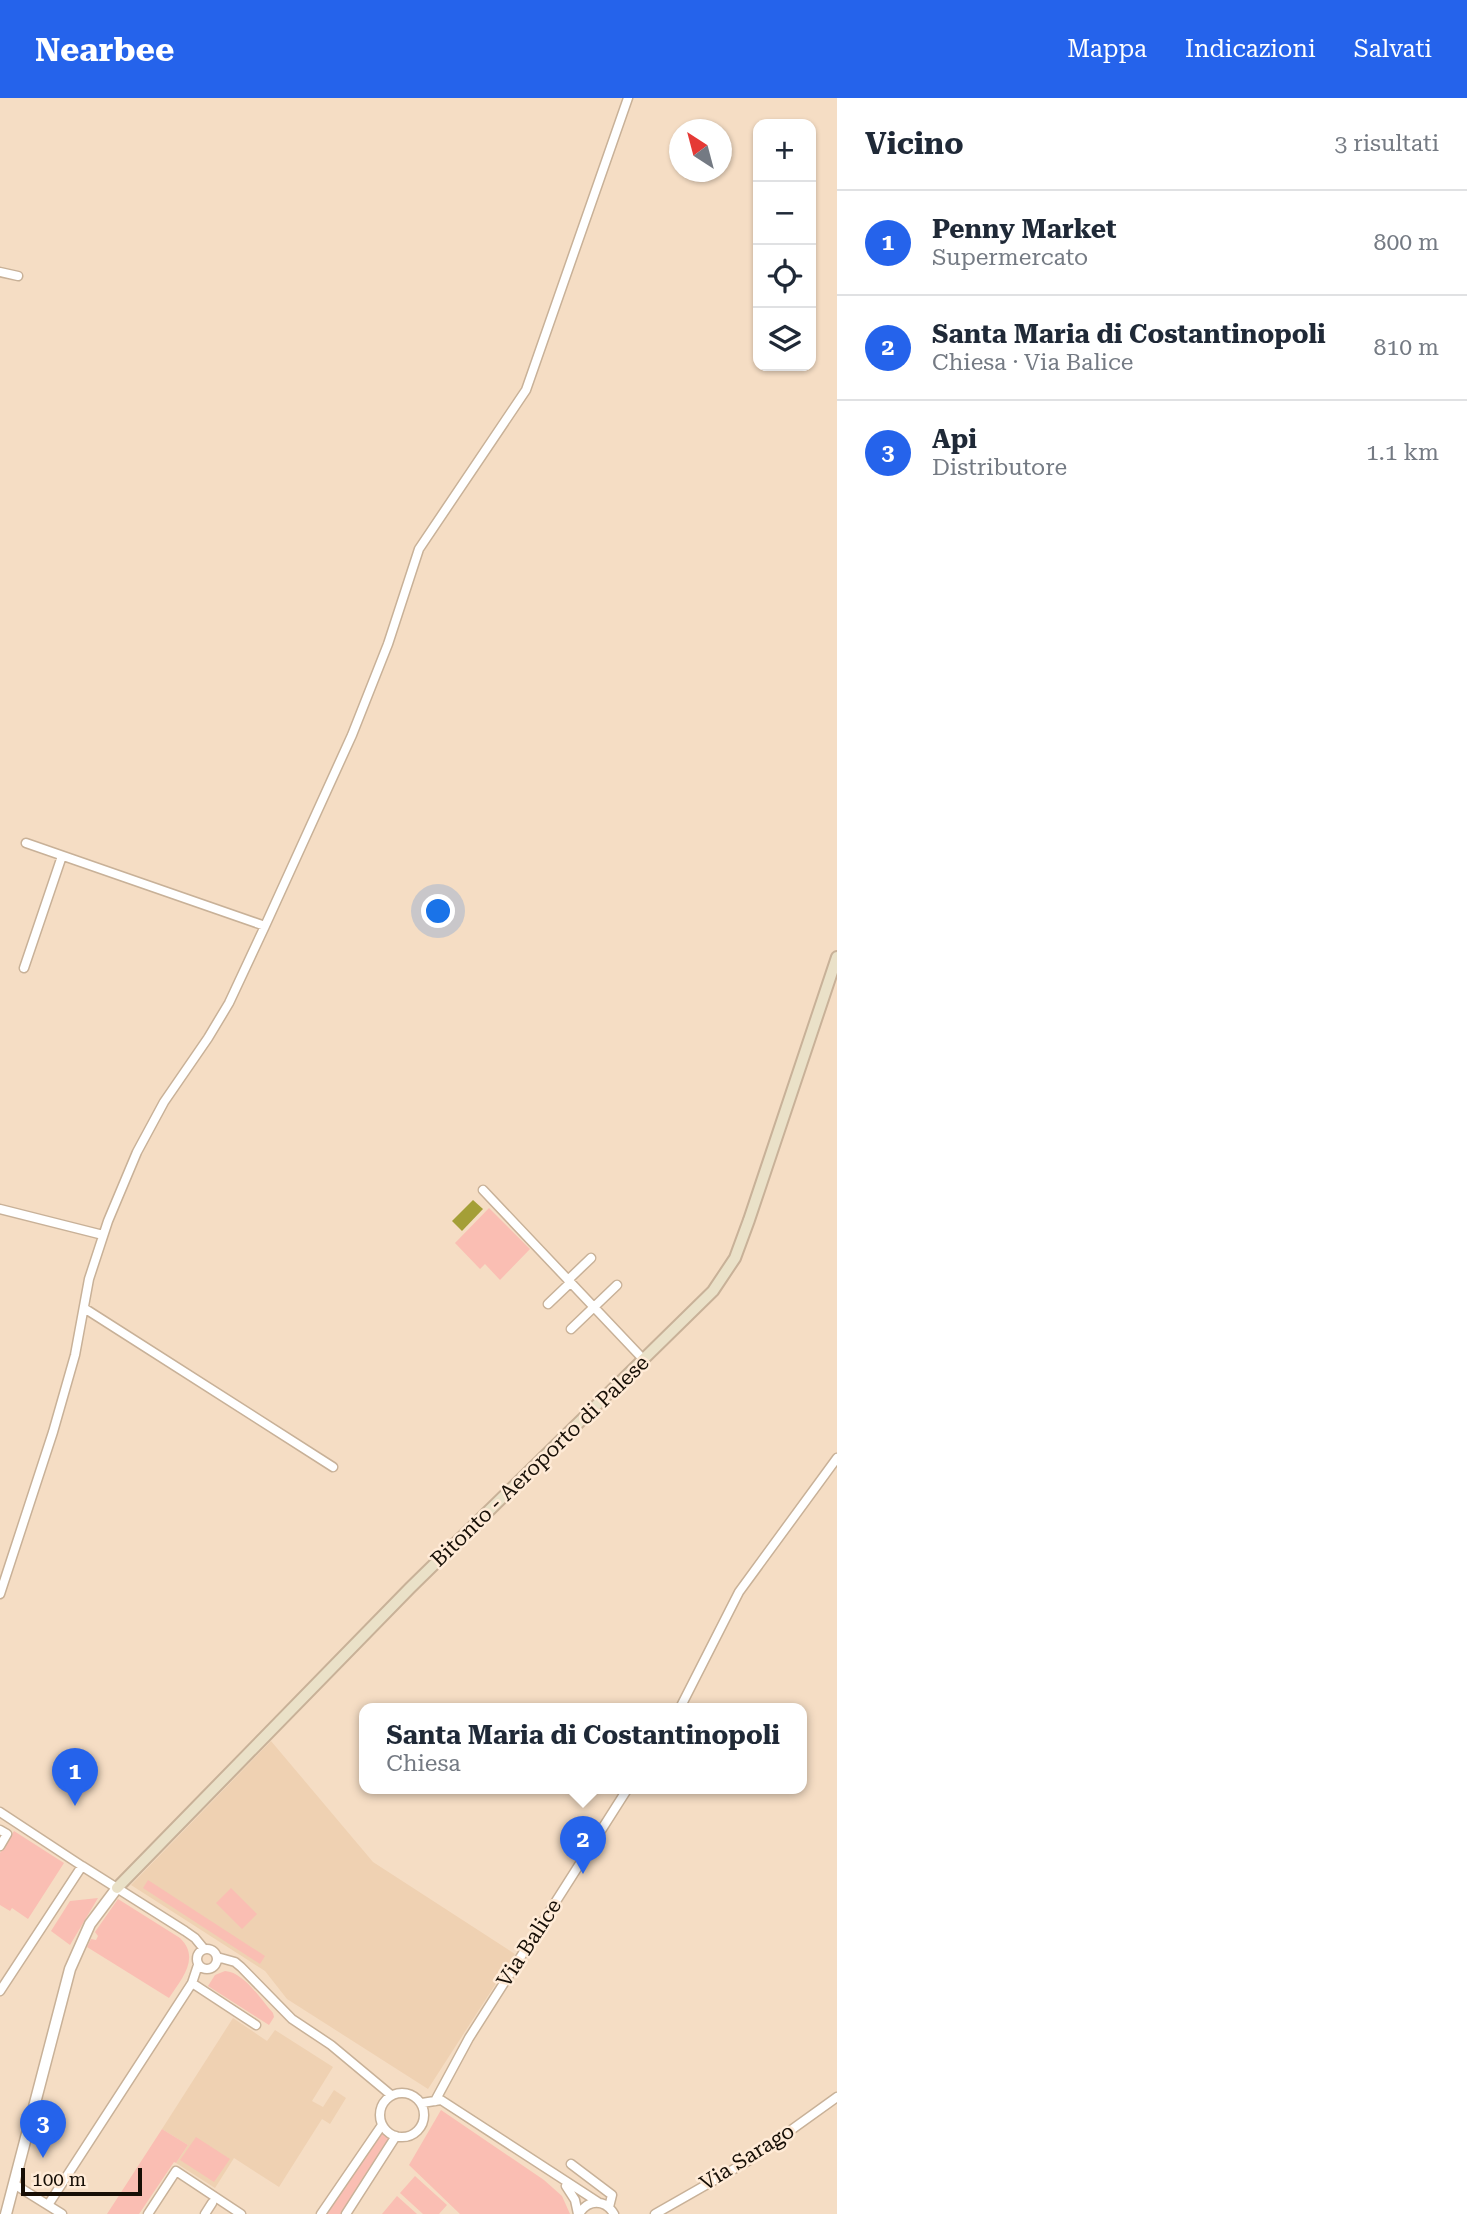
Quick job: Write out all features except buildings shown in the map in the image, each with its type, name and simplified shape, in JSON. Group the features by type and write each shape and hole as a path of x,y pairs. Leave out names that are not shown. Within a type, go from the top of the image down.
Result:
{"main road":[{"name":"Bitonto - Aeroporto di Palese","path":"117,1888 410,1588 712,1291 735,1258 837,957"}],"street":[{"path":"0,1594 3,1575 53,1432 75,1355 89,1279 103,1235 136,1152 164,1102 229,1003 352,735 388,643 419,549 526,390 628,98"},
{"path":"0,272 18,276"},
{"path":"26,843 265,926"},
{"path":"24,968 62,856"},
{"path":"482,1190 644,1360"},
{"path":"0,1209 103,1235"},
{"path":"548,1304 591,1258"},
{"path":"571,1329 617,1285"},
{"path":"84,1308 333,1467"},
{"path":"683,1703 739,1592 837,1458"},
{"name":"Via Balice","path":"435,2101 469,2038 624,1794"},
{"path":"0,1812 186,1931 204,1949"},
{"path":"0,1830 7,1835 0,1846"},
{"path":"0,1990 82,1866"},
{"path":"6,2214 70,1969 90,1924 117,1888"},
{"path":"186,1931 197,1960 210,1967 235,1962"},
{"path":"204,1949 211,1949 217,1956 235,1962 292,2019 331,2045 391,2095"},
{"path":"192,1983 197,1960 204,1949"},
{"path":"48,2205 192,1983 210,1967 217,1956"},
{"path":"192,1983 256,2025"},
{"path":"404,2093 420,2102 422,2121 417,2130 409,2135 397,2136 382,2125 381,2108 391,2095 404,2093"},
{"name":"Via Sarago","path":"654,2214 748,2161 837,2097"},
{"path":"422,2103 441,2100 613,2212"},
{"path":"321,2214 382,2125"},
{"path":"346,2214 397,2136"},
{"path":"571,2164 612,2195 613,2212"},
{"path":"151,2213 176,2171 241,2214"},
{"path":"562,2181 575,2200 578,2214"},
{"path":"14,2184 62,2214"},
{"path":"578,2214 585,2206 597,2202"},
{"path":"205,2214 212,2203"}],"shaded area":[{"path":"473,1200 483,1209 462,1231 452,1221"},
{"path":"489,1208 530,1249 500,1280 485,1264 480,1269 455,1243"},
{"path":"271,1741 373,1862 515,1954 428,2089 287,1999 265,1971 131,1885"},
{"path":"14,1831 64,1863 28,1919 12,1908 10,1911 0,1905 0,1853"},
{"path":"148,1880 265,1956 260,1964 143,1888"},
{"path":"231,1888 257,1914 242,1929 216,1903"},
{"path":"98,1898 70,1945 51,1931 70,1901"},
{"path":"118,1899 180,1938 186,1946 189,1953 187,1969 169,1998 87,1947 91,1939 96,1940 98,1936 95,1932"},
{"path":"225,1971 239,1976 258,1994 273,2013 274,2017 269,2025 208,1986 215,1975"},
{"path":"233,2018 267,2041 275,2030 333,2067 312,2101 323,2107 334,2090 346,2098 330,2124 322,2119 279,2187 234,2158 215,2188 176,2163 188,2145 162,2129"},
{"path":"441,2110 544,2180 562,2196 570,2214 460,2214 409,2165"},
{"path":"162,2129 188,2145 139,2214 107,2214"},
{"path":"383,2132 390,2139 342,2214 326,2214"},
{"path":"196,2137 230,2159 214,2182 180,2160"},
{"path":"415,2176 447,2205 439,2214 423,2214 400,2193"},
{"path":"397,2196 417,2214 382,2214"}],"place":[{"name":"Penny Market","path":"75,1806"},
{"name":"Santa Maria di Costantinopoli","path":"583,1874"},
{"name":"Api","path":"43,2158"}]}
